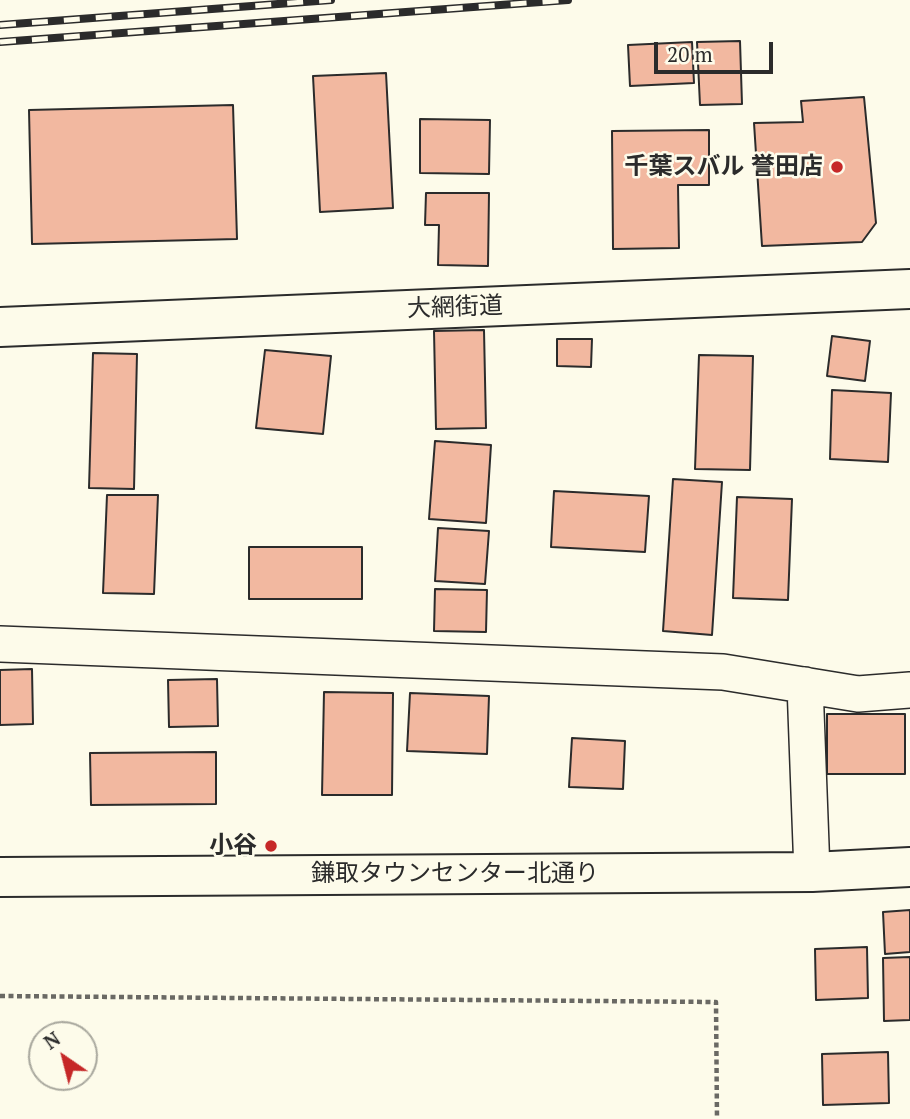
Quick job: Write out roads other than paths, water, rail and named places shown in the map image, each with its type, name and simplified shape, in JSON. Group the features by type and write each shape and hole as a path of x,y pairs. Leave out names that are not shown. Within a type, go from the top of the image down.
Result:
{"street":[{"name":"大網街道","path":"0,327 910,289"},
{"path":"0,644 723,672 858,694 910,690"},
{"path":"805,685 812,872"},
{"name":"鎌取タウンセンター北通り","path":"0,877 812,872 910,867"}],"railway":[{"path":"0,25 331,0"},
{"path":"0,42 568,0"}],"place":[{"name":"千葉スバル 誉田店","path":"837,167"},
{"name":"小谷","path":"271,846"}]}
